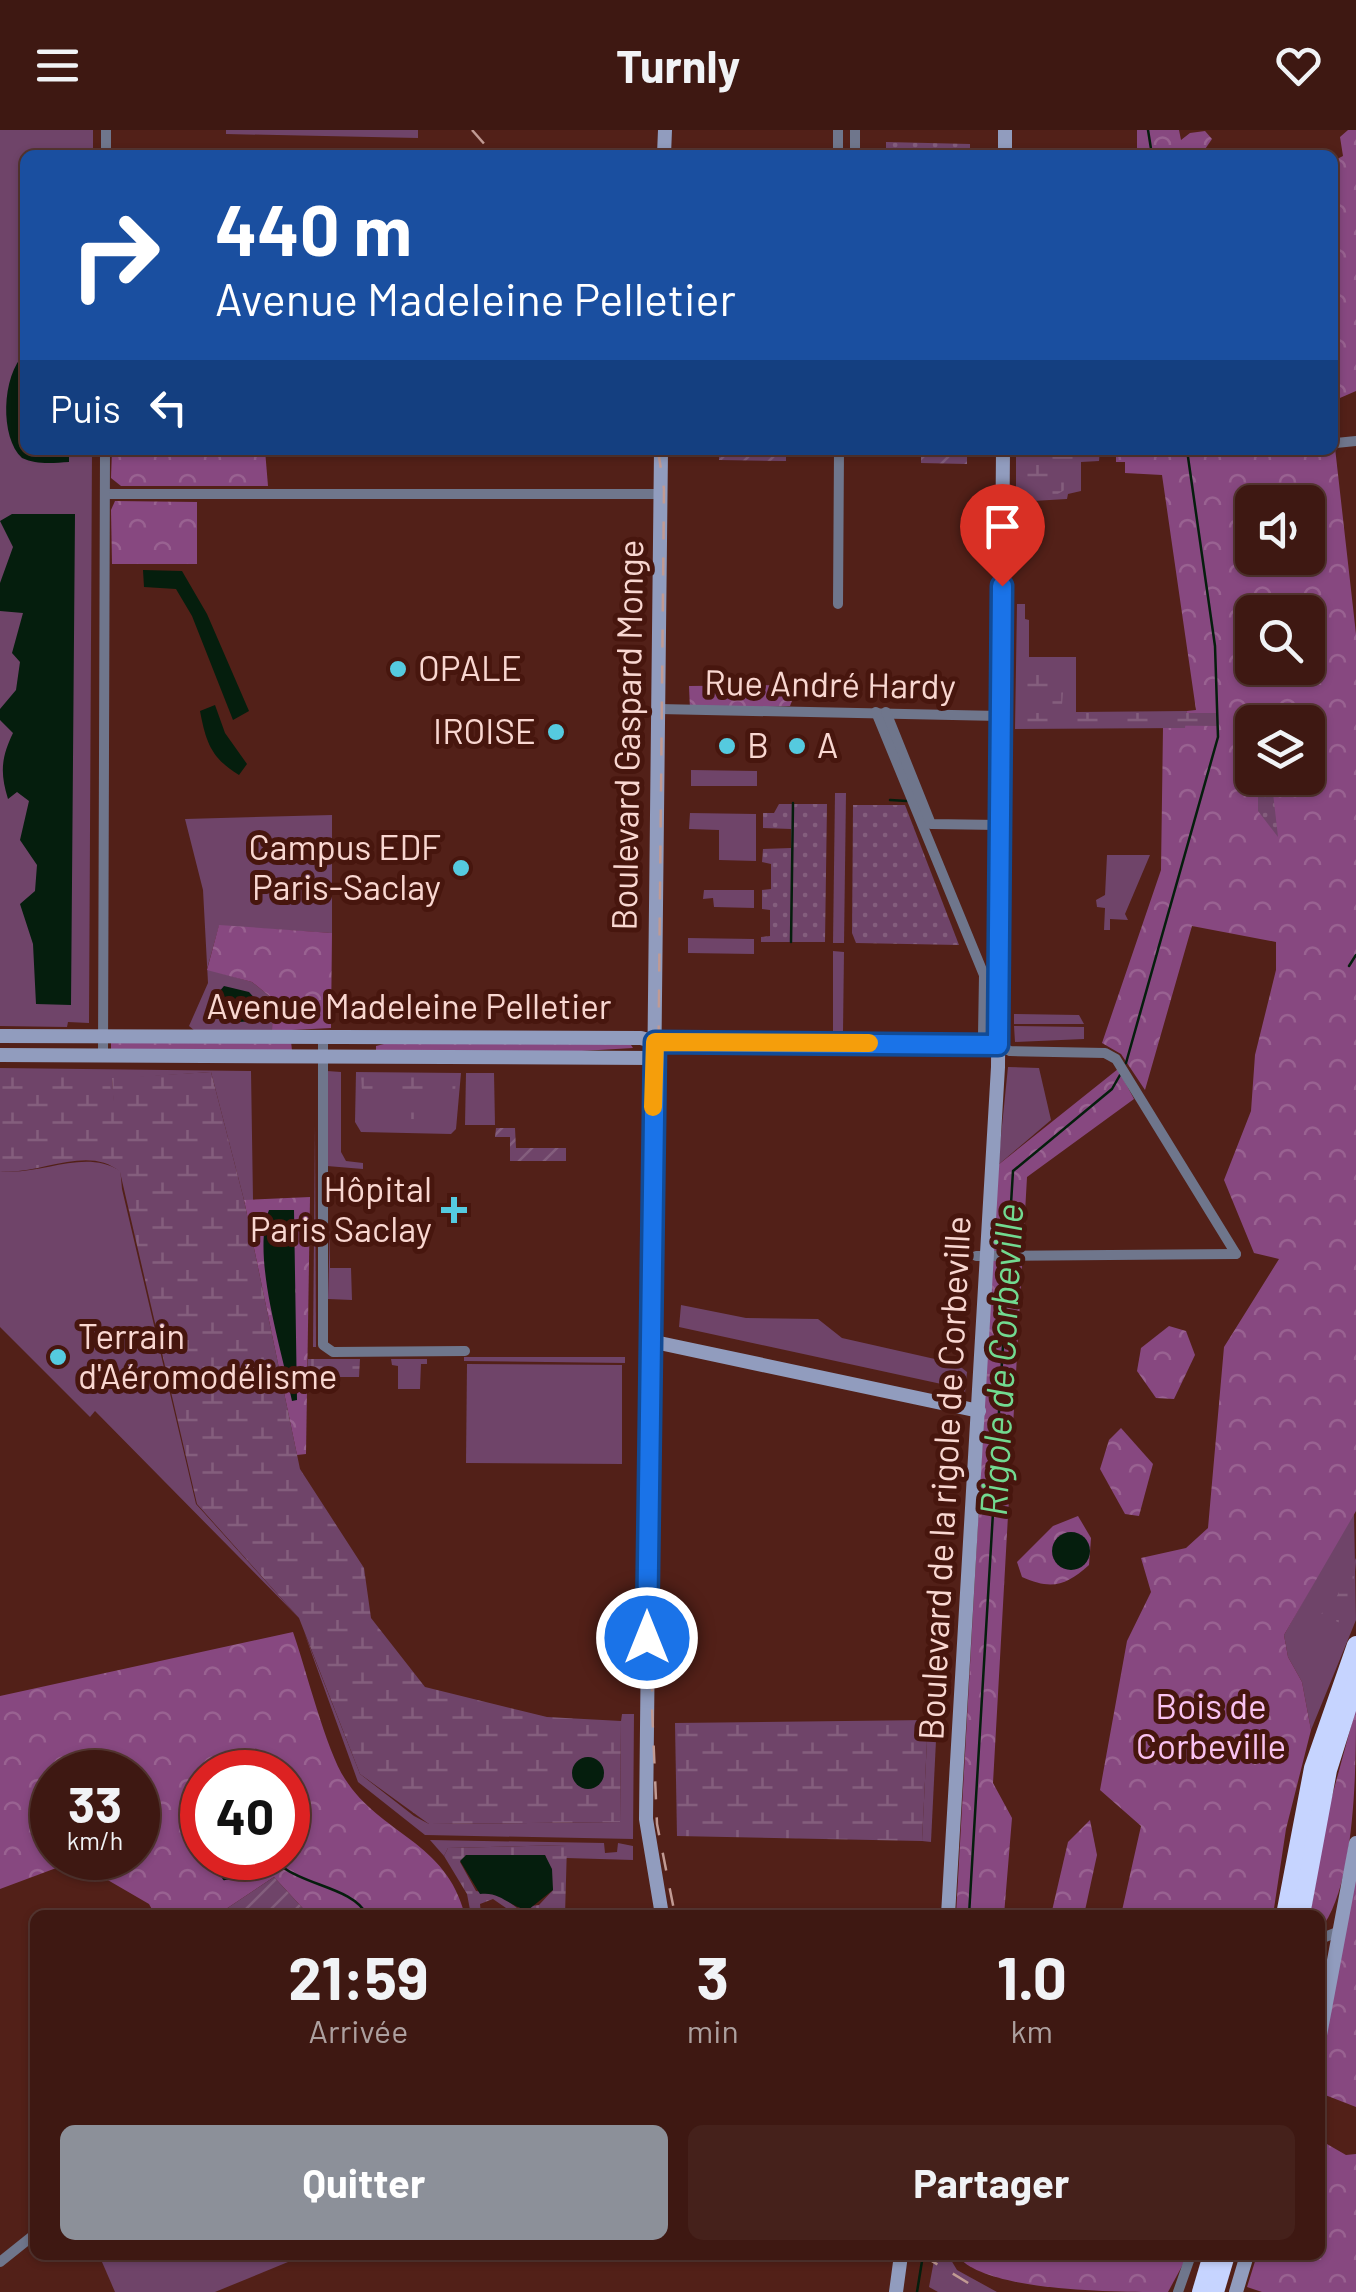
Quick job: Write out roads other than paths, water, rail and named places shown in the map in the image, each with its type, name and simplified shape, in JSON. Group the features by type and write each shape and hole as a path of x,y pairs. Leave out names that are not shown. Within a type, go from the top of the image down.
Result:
{"highway":[{"path":"1286,1910 1313,1768 1356,1645"},
{"path":"1302,1910 1328,1770 1356,1682"},
{"path":"1201,2292 1211,2260"},
{"path":"1215,2292 1225,2260"}],"street":[{"path":"104,1056 105,455"},
{"name":"Boulevard Gaspard Monge","path":"661,455 646,1819 661,1910"},
{"path":"838,604 839,455"},
{"name":"Boulevard de la rigole de Corbeville","path":"948,1910 989,1256 998,1045 1002,455"},
{"path":"104,494 661,494"},
{"name":"Rue André Hardy","path":"659,709 1000,716"},
{"path":"881,712 931,824 999,825"},
{"path":"881,712 984,975 983,1035"},
{"name":"Avenue Madeleine Pelletier","path":"0,1036 641,1038 655,1050"},
{"path":"323,1036 323,1345 332,1352 465,1352"},
{"path":"989,1256 1236,1254 1116,1059 1092,1052 1010,1050 998,1045"},
{"name":"Avenue Madeleine Pelletier","path":"0,1054 322,1056 998,1045"},
{"path":"650,1341 979,1411"},
{"path":"1325,2009 1356,1844"},
{"path":"1325,1937 1340,1931"},
{"path":"0,2262 30,2238"},
{"path":"896,2292 897,2260"},
{"path":"1178,2292 1189,2260"},
{"path":"1236,2292 1246,2260"}],"waterway":[{"name":"Rigole de Corbeville","path":"1148,130 1151,150"},
{"name":"Rigole de Corbeville","path":"1126,1063 1218,737 1215,646 1188,455"},
{"path":"890,800 907,801"},
{"path":"791,942 793,803"},
{"path":"1349,966 1356,955"},
{"name":"Rigole de Corbeville","path":"1008,1253 1013,1171 1112,1089 1120,1075"},
{"name":"Rigole de Corbeville","path":"969,1910 1008,1261"},
{"path":"309,1880 342,1893 364,1910"},
{"name":"Rigole de Corbeville","path":"917,2292 922,2260"}],"railway":[{"path":"472,130 490,150"},
{"path":"659,455 664,489 652,1707 657,1824 674,1910"},
{"path":"930,2260 983,2292"}],"place":[{"name":"OPALE","path":"398,669"},
{"name":"IROISE","path":"556,732"},
{"name":"B","path":"727,746"},
{"name":"A","path":"797,746"},
{"name":"Campus EDF Paris-Saclay","path":"461,868"},
{"name":"Hôpital Paris Saclay","path":"454,1210"},
{"name":"Terrain d'Aéromodélisme","path":"58,1357"}],"park label":[{"name":"Bois de Corbeville","path":"1211,1727"}]}
